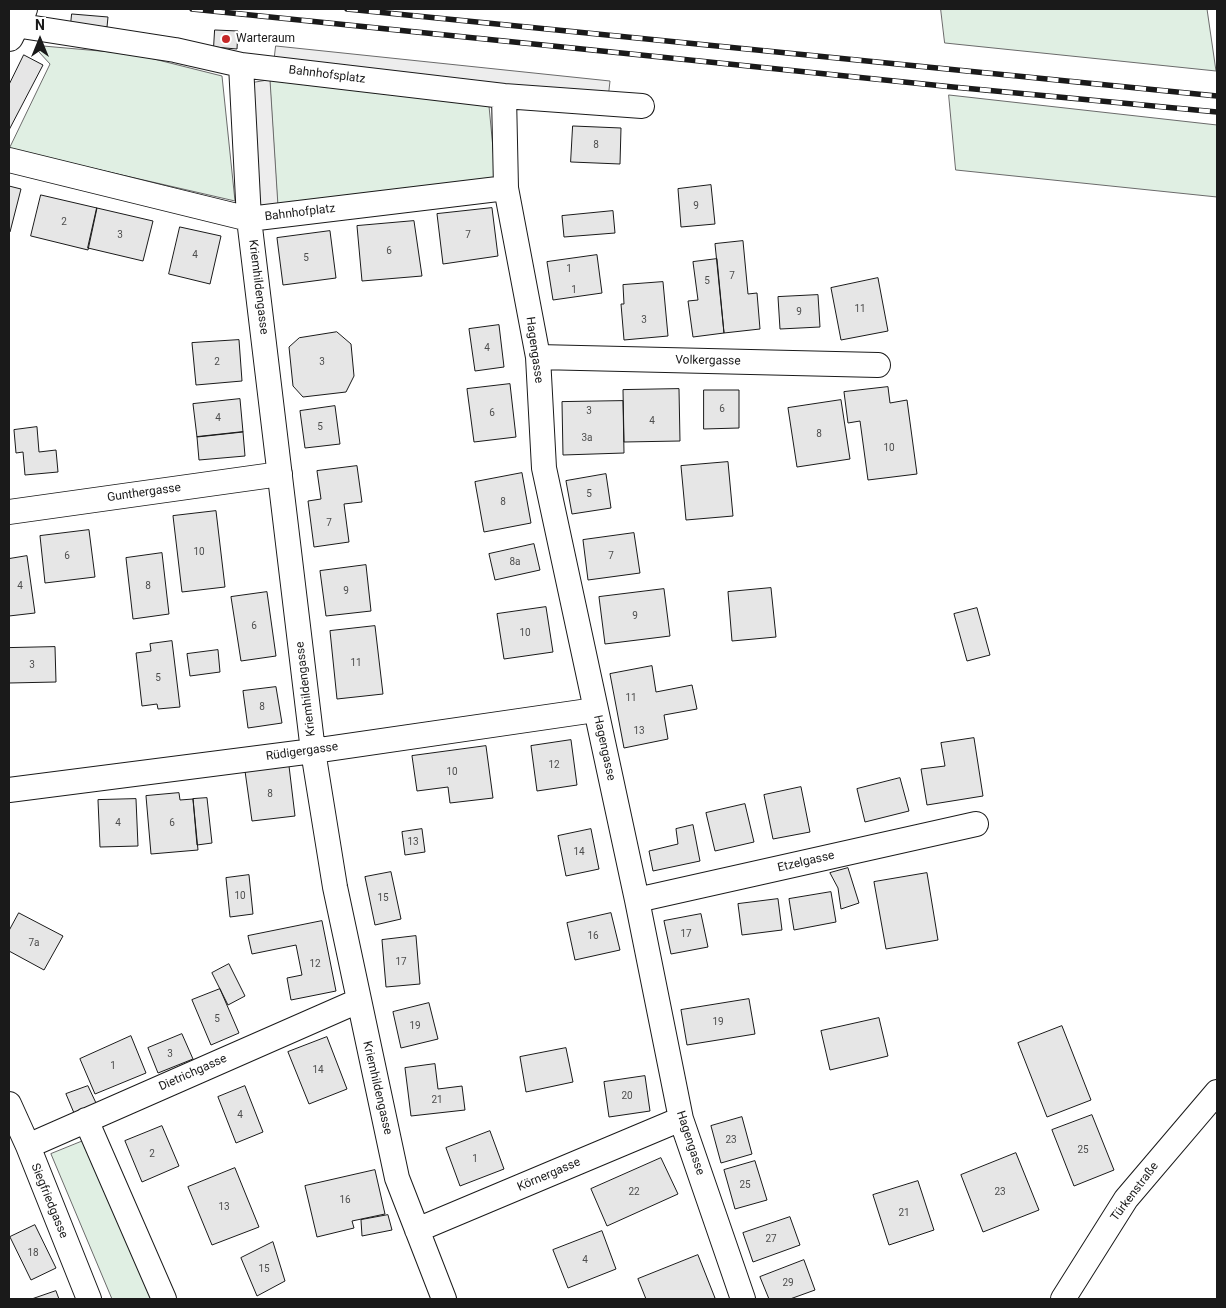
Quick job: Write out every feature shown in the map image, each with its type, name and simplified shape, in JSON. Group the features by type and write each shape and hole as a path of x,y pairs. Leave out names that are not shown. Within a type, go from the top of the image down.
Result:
{"street":[{"name":"Bahnhofsplatz","path":"16,24 148,46 241,65 504,96 642,106"},
{"name":"Kriemhildengasse","path":"241,65 249,219 313,751 335,887 358,1001 398,1178 444,1299"},
{"path":"504,96 506,188"},
{"name":"Bahnhofplatz","path":"9,160 249,219 506,188"},
{"name":"Hagengasse","path":"506,188 538,357 544,468 637,900 681,1119 743,1299"},
{"name":"Volkergasse","path":"538,357 878,365"},
{"name":"Gunthergasse","path":"9,512 280,474"},
{"name":"Rüdigergasse","path":"9,790 313,751 595,710"},
{"name":"Etzelgasse","path":"637,900 976,824"},
{"name":"Dietrichgasse","path":"28,1146 358,1001"},
{"name":"Türkenstraße","path":"1063,1299 1126,1199 1217,1092"},
{"name":"Siegfriedgasse","path":"9,1104 28,1146 88,1299"},
{"name":"Körnergasse","path":"417,1230 681,1119"},
{"path":"86,1120 164,1299"}],"green space":[{"path":"941,9 1207,9 1216,71 945,43"},
{"path":"43,46 134,54 222,76 235,201 9,149 50,64 39,52"},
{"path":"270,80 489,106 496,180 278,206"},
{"path":"949,95 1217,125 1217,197 956,170"},
{"path":"88,1139 154,1299 112,1299 51,1154"}],"shaded area":[{"path":"276,46 610,81 608,99 274,63"},
{"path":"270,80 278,206 260,208 252,83"}],"building":[{"path":"72,14 108,17 107,27 71,24"},
{"name":"Warteraum","path":"215,30 238,31 237,49 214,47"},
{"path":"24,55 43,65 9,130 9,85"},
{"path":"573,126 621,128 620,164 571,162"},
{"path":"711,185 715,224 681,227 678,189"},
{"path":"9,186 21,189 10,232 9,232"},
{"path":"41,195 97,208 88,250 31,236"},
{"path":"97,208 153,221 143,261 88,248"},
{"path":"492,208 498,256 443,264 437,214"},
{"path":"613,211 615,233 564,237 562,216"},
{"path":"414,221 422,276 362,281 357,226"},
{"path":"180,227 221,236 210,284 169,274"},
{"path":"330,231 336,278 283,285 277,238"},
{"path":"743,241 748,294 757,293 760,329 724,333 715,244"},
{"path":"597,255 602,293 553,300 547,262"},
{"path":"717,259 724,333 693,337 688,301 698,300 693,262"},
{"path":"878,278 888,331 841,340 831,288"},
{"path":"663,282 668,336 624,340 621,304 624,304 623,285"},
{"path":"818,295 820,327 780,329 778,297"},
{"path":"499,325 504,367 475,371 469,329"},
{"path":"337,332 351,344 354,376 346,392 303,397 293,386 289,347 299,338"},
{"path":"239,340 242,381 196,385 192,343"},
{"path":"510,384 516,437 474,442 467,389"},
{"path":"888,387 890,403 907,400 917,474 868,480 860,421 848,423 844,392"},
{"path":"679,389 680,441 624,442 623,390"},
{"path":"704,390 739,390 739,428 704,429"},
{"path":"240,399 243,432 197,437 193,404"},
{"path":"841,400 850,459 797,467 788,408"},
{"path":"623,401 624,453 563,455 562,402"},
{"path":"335,406 340,444 305,448 300,411"},
{"path":"37,427 39,452 56,450 58,472 25,475 23,452 16,453 14,430"},
{"path":"243,432 245,456 199,460 197,437"},
{"path":"728,462 733,516 686,520 681,466"},
{"path":"357,466 362,502 344,504 349,542 314,547 308,501 321,499 317,471"},
{"path":"522,473 531,523 484,532 475,482"},
{"path":"606,474 611,508 572,514 566,481"},
{"path":"216,511 225,587 182,592 173,516"},
{"path":"89,530 95,577 45,583 40,536"},
{"path":"634,533 640,573 588,580 583,540"},
{"path":"534,544 540,570 495,580 489,554"},
{"path":"162,553 169,614 133,619 126,558"},
{"path":"27,556 35,613 9,616 9,559"},
{"path":"366,565 371,611 326,616 320,571"},
{"path":"771,588 776,637 732,641 728,592"},
{"path":"664,589 670,636 605,644 599,597"},
{"path":"267,592 276,656 241,661 231,597"},
{"path":"546,607 553,652 504,659 497,614"},
{"path":"977,608 990,655 967,661 954,614"},
{"path":"375,626 383,694 337,699 330,631"},
{"path":"172,641 180,707 158,709 157,704 142,706 136,653 151,651 150,644"},
{"path":"55,647 56,682 9,683 9,648"},
{"path":"218,650 220,672 190,676 187,654"},
{"path":"652,666 656,692 692,685 697,709 664,715 668,739 624,748 610,674"},
{"path":"276,687 282,723 248,728 243,691"},
{"path":"974,738 983,796 927,805 921,769 945,766 941,743"},
{"path":"571,740 577,785 537,791 531,746"},
{"path":"486,746 493,798 450,803 448,787 417,791 412,756"},
{"path":"289,766 295,816 252,821 245,771"},
{"path":"900,778 909,811 865,822 857,789"},
{"path":"801,787 810,832 773,839 764,795"},
{"path":"179,793 180,800 193,799 198,850 151,854 146,796"},
{"path":"207,798 212,843 197,845 193,799"},
{"path":"136,799 138,846 100,847 98,800"},
{"path":"745,804 754,842 715,851 706,813"},
{"path":"693,825 700,861 653,871 649,851 678,844 676,829"},
{"path":"422,829 425,852 405,855 402,832"},
{"path":"591,829 599,869 566,876 558,836"},
{"path":"848,868 859,903 841,909 838,888 830,873"},
{"path":"391,872 401,919 375,925 365,877"},
{"path":"927,873 938,940 886,949 874,882"},
{"path":"249,875 253,914 230,917 226,878"},
{"path":"831,892 836,922 794,930 789,899"},
{"path":"778,899 782,930 742,935 738,904"},
{"path":"19,913 63,936 44,970 9,951 9,931"},
{"path":"611,913 620,950 575,960 567,923"},
{"path":"701,914 708,947 671,954 664,921"},
{"path":"322,921 336,991 291,1000 287,978 302,975 296,945 252,954 248,936"},
{"path":"416,936 420,984 386,987 382,940"},
{"path":"229,964 245,996 228,1005 212,973"},
{"path":"220,989 239,1033 211,1045 192,1000"},
{"path":"749,999 755,1034 687,1045 681,1010"},
{"path":"429,1003 438,1039 401,1048 393,1012"},
{"path":"879,1018 888,1056 830,1070 821,1031"},
{"path":"1062,1026 1091,1100 1047,1117 1018,1043"},
{"path":"182,1034 193,1059 158,1073 148,1048"},
{"path":"131,1036 146,1073 95,1094 80,1059"},
{"path":"327,1037 347,1089 309,1104 288,1052"},
{"path":"566,1048 573,1082 526,1092 520,1057"},
{"path":"435,1064 438,1089 462,1086 465,1110 411,1116 405,1068"},
{"path":"645,1076 650,1111 609,1117 604,1082"},
{"path":"88,1086 96,1103 74,1113 66,1094"},
{"path":"245,1086 263,1132 236,1143 218,1097"},
{"path":"1092,1115 1114,1170 1074,1186 1052,1130"},
{"path":"742,1117 752,1154 721,1163 711,1126"},
{"path":"162,1126 179,1166 142,1182 125,1141"},
{"path":"490,1131 504,1169 460,1186 446,1148"},
{"path":"1016,1153 1039,1210 983,1232 961,1175"},
{"path":"661,1158 678,1194 607,1226 591,1189"},
{"path":"755,1161 767,1200 735,1209 724,1170"},
{"path":"235,1168 259,1227 212,1245 188,1187"},
{"path":"375,1170 385,1214 352,1221 354,1228 317,1237 305,1186"},
{"path":"918,1181 934,1230 889,1245 873,1195"},
{"path":"388,1215 392,1230 362,1236 361,1220"},
{"path":"790,1217 800,1245 753,1262 743,1233"},
{"path":"35,1225 56,1268 31,1280 10,1237"},
{"path":"602,1231 616,1269 568,1288 553,1250"},
{"path":"273,1242 285,1281 257,1296 241,1258"},
{"path":"698,1255 715,1298 646,1299 638,1279"},
{"path":"804,1260 815,1290 790,1299 769,1299 760,1277"},
{"path":"56,1291 59,1299 32,1299"}],"railway":[{"path":"192,9 953,87 1217,112"},
{"path":"347,9 1217,96"}],"place":[{"name":"Warteraum","path":"226,39"}]}
